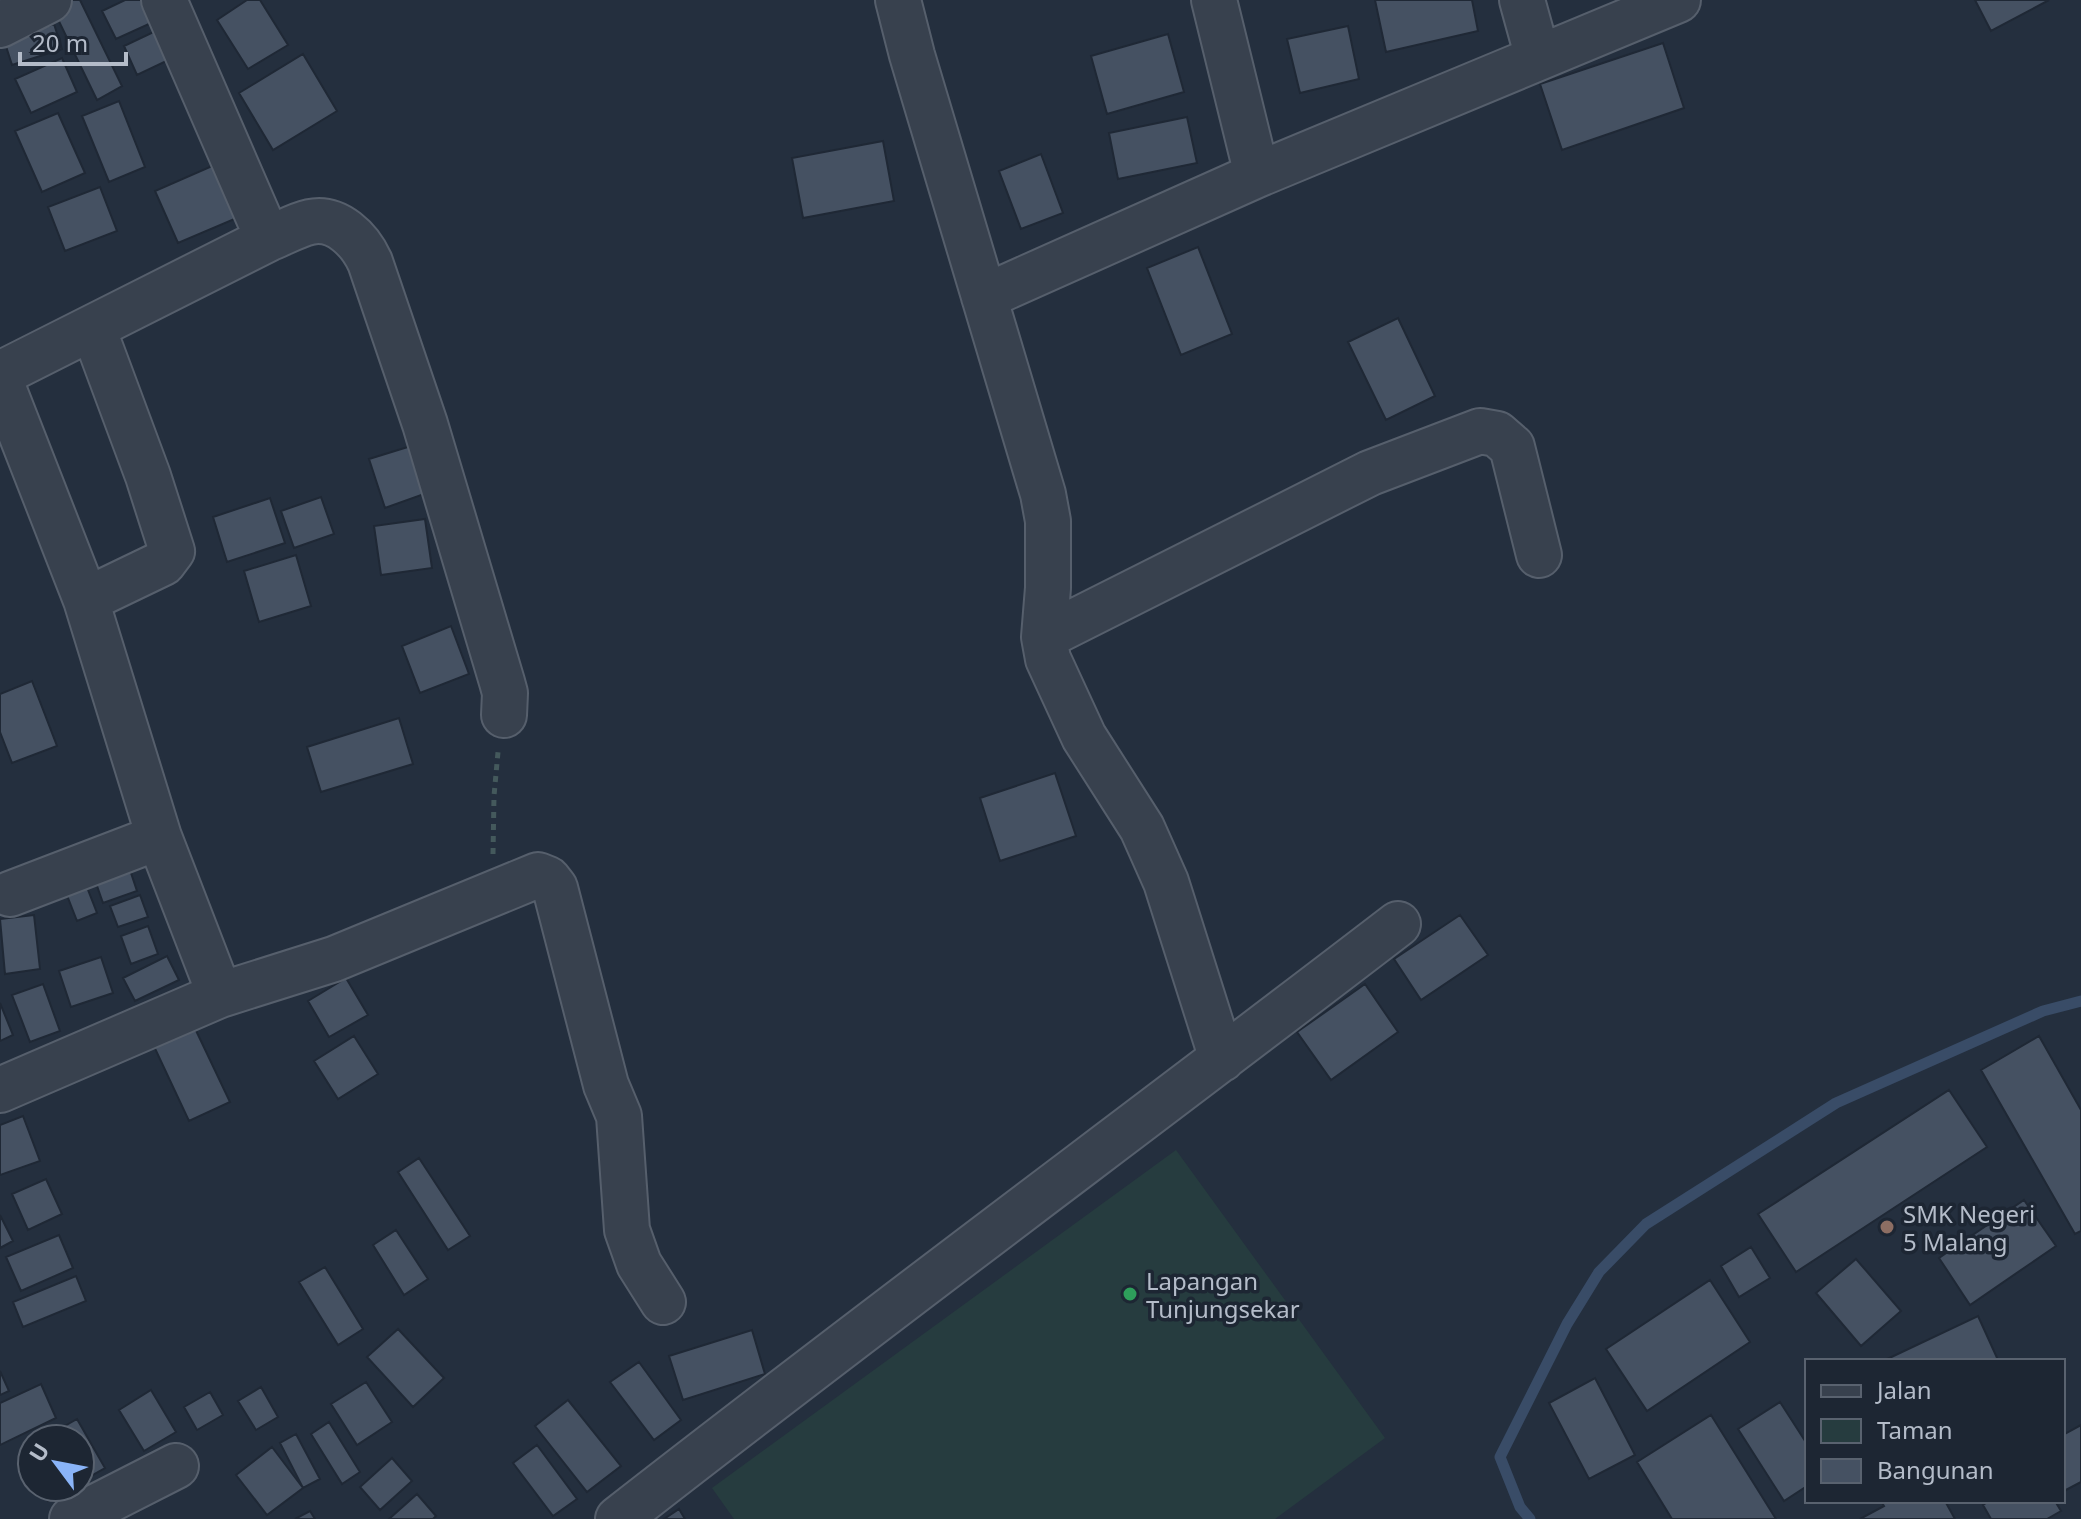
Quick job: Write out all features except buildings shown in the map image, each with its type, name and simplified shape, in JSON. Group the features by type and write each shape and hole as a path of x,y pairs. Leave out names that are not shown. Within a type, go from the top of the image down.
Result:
{"street":[{"path":"0,25 49,0"},
{"path":"164,0 268,239"},
{"path":"898,0 1043,494 1048,521 1044,637 1048,659 1084,737 1142,828 1166,882 1222,1059"},
{"path":"1214,0 1257,175"},
{"path":"1522,0 1538,58"},
{"path":"984,297 1257,175 1678,0"},
{"path":"0,374 268,239 310,222 334,224 350,234 364,248 425,424 505,693 504,715"},
{"path":"86,600 163,563 172,551 148,476 93,328"},
{"path":"0,380 86,600 159,837 220,995"},
{"path":"1044,637 1370,473 1480,431 1497,434 1512,447 1539,555"},
{"path":"10,894 159,837"},
{"path":"0,1090 220,995 334,959 538,875 548,879 555,888 593,1041 619,1116 627,1230 639,1264 663,1302"},
{"path":"618,1519 1109,1141 1398,924"},
{"path":"72,1519 176,1466"}],"path":[{"path":"495,892 494,796 504,715"}],"green space":[{"name":"Lapangan Tunjungsekar","path":"1176,1150 1385,1438 1275,1519 734,1519 712,1488"}],"waterway":[{"path":"1530,1519 1520,1507 1500,1457 1567,1324 1599,1272 1646,1224 1836,1103 2043,1011 2081,1001"}],"place":[{"name":"SMK Negeri 5 Malang","path":"1887,1227"},
{"name":"Lapangan Tunjungsekar","path":"1130,1294"}]}
